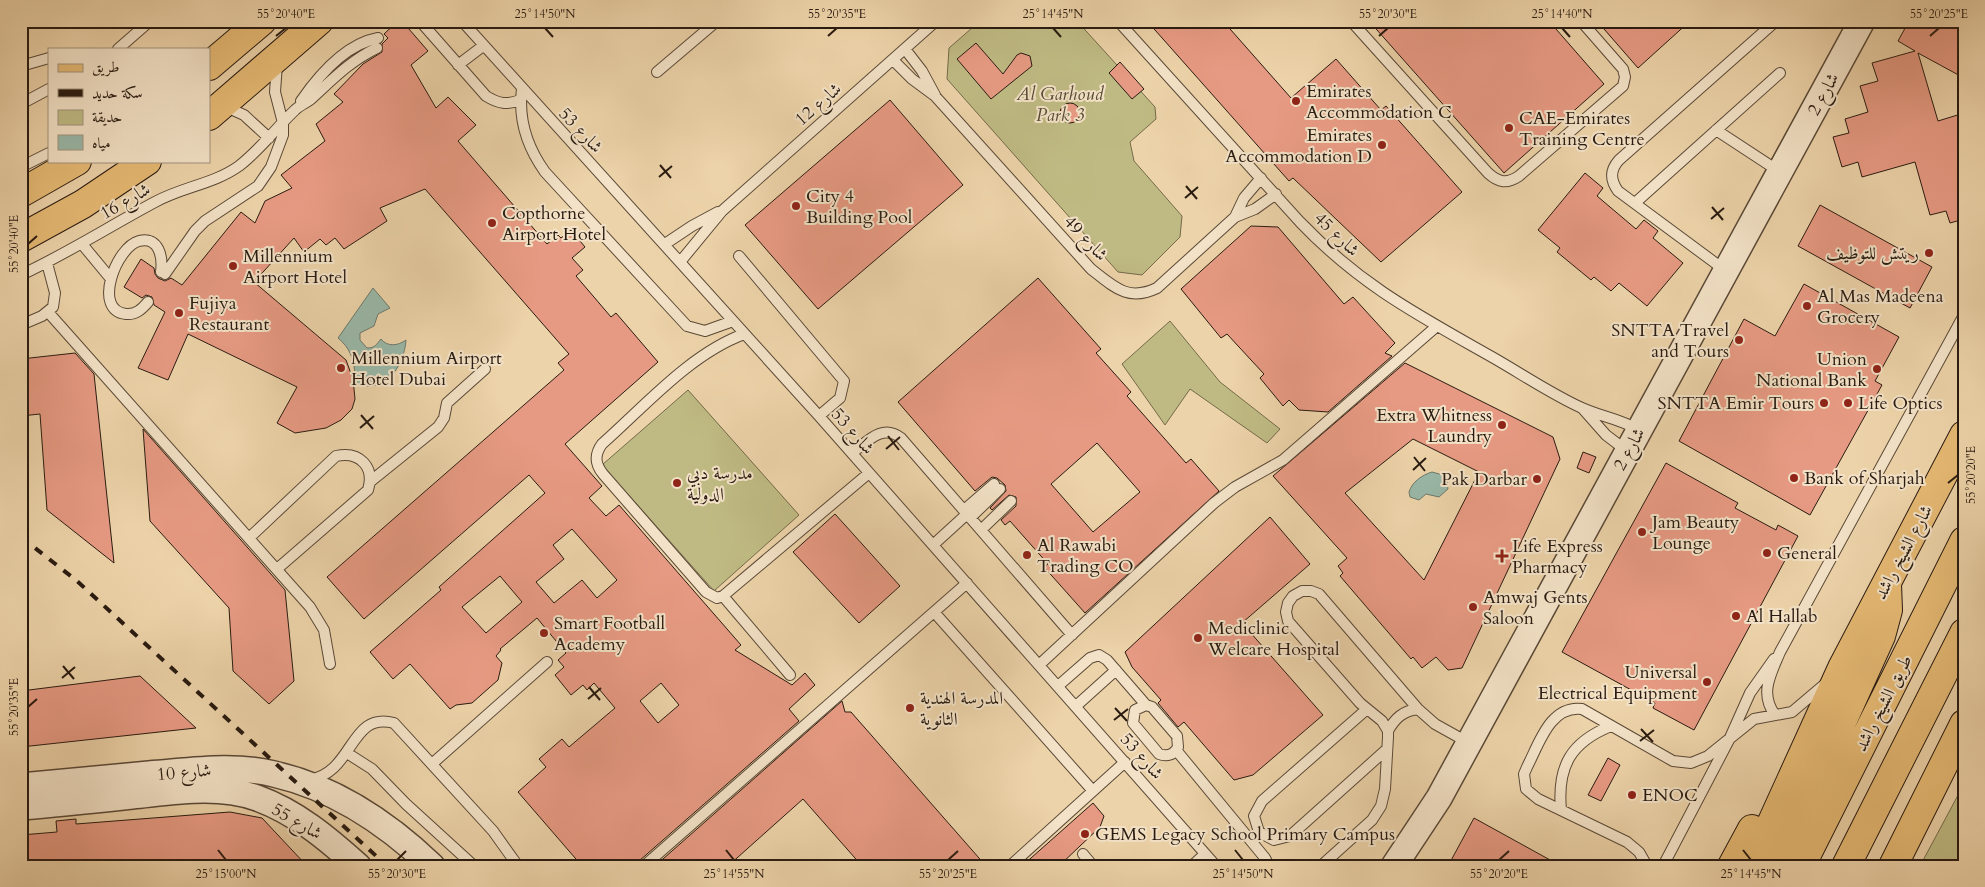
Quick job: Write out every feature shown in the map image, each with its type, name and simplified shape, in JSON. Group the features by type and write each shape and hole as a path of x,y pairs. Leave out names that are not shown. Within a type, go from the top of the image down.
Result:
{"main road":[{"path":"216,111 320,21"},
{"path":"210,65 258,23"},
{"path":"21,193 76,162"},
{"path":"21,238 83,204 146,162"},
{"name":"شارع الشيخ راشد","path":"1752,866 1842,668 1964,435"},
{"name":"طريق الشيخ راشد","path":"1801,866 1964,541"},
{"path":"1781,866 1786,845 1881,636 1888,610 1887,584"},
{"path":"1846,866 1964,633"},
{"path":"1893,866 1964,724"},
{"path":"1732,866 1755,824 1771,802 1790,782"}],"street":[{"name":"شارع 2","path":"1394,866 1439,798 1469,744 1862,21"},
{"name":"شارع 10","path":"21,786 213,768 272,773 301,781 342,799 369,815 425,862"},
{"name":"شارع 10","path":"21,807 201,790 234,793 257,798"},
{"name":"شارع 55","path":"257,798 305,823 328,839 358,866"},
{"name":"شارع 2","path":"1413,866 1439,798"}],"lane":[{"path":"119,48 150,21"},
{"path":"420,21 486,96 497,103 509,104 520,100"},
{"name":"شارع 53","path":"462,21 819,416 1216,866"},
{"path":"657,72 717,21"},
{"name":"شارع 12","path":"680,262 722,211 936,21"},
{"name":"شارع 45","path":"1118,21 1326,249 1354,273 1384,295 1583,409 1616,418 1634,441"},
{"path":"1351,21 1488,173 1495,179 1503,182 1512,181 1519,176 1623,86 1625,77 1623,68 1581,21"},
{"path":"1726,272 1635,203 1613,184 1611,175 1613,166 1776,21"},
{"name":"شارع 16","path":"21,275 82,244 155,202 224,175 253,154 269,138 297,108 311,88 346,53 361,42 377,43"},
{"path":"458,65 483,46"},
{"path":"905,49 922,71 935,96"},
{"path":"21,66 48,58"},
{"path":"148,302 139,312 131,315 115,310 110,302 111,279 120,257 135,242 144,240 152,242 159,248 162,257 163,273 195,231 216,213 249,193 265,177 282,141 283,123 275,92 278,58"},
{"path":"893,60 912,79 935,96"},
{"path":"1635,203 1780,73"},
{"path":"522,89 520,100 524,130 528,145 540,165 680,319 696,330 706,331 732,321"},
{"path":"21,104 48,90"},
{"name":"شارع 49","path":"935,96 1091,269 1125,293 1146,294 1158,288 1235,217 1255,209 1276,194"},
{"path":"216,111 244,115 269,138"},
{"path":"1716,130 1780,172"},
{"path":"21,167 48,154"},
{"name":"شارع 49","path":"1235,217 1244,198 1261,178"},
{"name":"شارع 12","path":"665,244 692,226 722,211"},
{"path":"82,244 111,279"},
{"path":"739,256 844,381 840,398 819,416"},
{"path":"21,325 48,312 55,300 47,263"},
{"path":"48,312 277,569 320,622 326,639 330,664"},
{"path":"1775,714 1766,698 1766,688 1780,652 1964,315"},
{"path":"1039,665 1220,498 1252,476 1282,460 1437,326"},
{"path":"744,334 725,341 698,358 602,444 597,451 598,467 603,474 706,592 717,598 723,596 869,473"},
{"path":"371,481 438,427 444,418 447,403 485,369"},
{"name":"شارع 45","path":"1583,409 1606,435 1634,441"},
{"path":"852,453 879,432 894,433 1072,634"},
{"path":"249,538 336,456 347,454 356,456 365,462 370,470 371,481 368,490 362,498 277,569"},
{"path":"933,545 997,487"},
{"path":"981,530 1011,501"},
{"path":"644,866 967,583"},
{"path":"1388,731 1382,721 1367,709 1293,629 1286,612 1288,603 1294,596 1302,591 1319,594 1418,709 1435,724 1459,740 1469,744"},
{"path":"723,596 790,675"},
{"path":"934,612 1093,791"},
{"path":"1663,866 1729,740 1750,693 1780,652"},
{"path":"1058,686 1094,656 1104,656 1146,705"},
{"path":"433,763 547,662"},
{"path":"1647,866 1639,852 1627,842 1532,795 1524,782 1527,767 1552,721 1565,710 1573,708 1590,713 1665,757 1682,763 1700,760 1729,740 1744,724 1754,719 1775,714 1786,714 1800,707 1842,668"},
{"path":"1076,706 1116,670"},
{"path":"1140,706 1152,707 1177,736 1179,743 1176,750 1169,756 1159,754 1136,728 1132,716 1140,706"},
{"path":"1367,709 1262,801 1254,816 1259,832 1274,840 1290,836 1387,749"},
{"path":"1321,866 1372,820 1381,806 1385,789 1388,731 1397,718 1410,710 1418,709"},
{"path":"301,781 315,779 328,773 347,753 351,744 365,728 374,722 384,720 394,722 506,846 528,866"},
{"path":"1561,810 1560,782 1569,757 1580,743 1594,732 1611,726"},
{"path":"1176,750 1265,858 1268,866"},
{"path":"347,753 372,769 422,819 474,866"},
{"path":"1010,866 1125,762"},
{"path":"506,846 518,866"},
{"path":"1083,854 1094,866"},
{"path":"1192,866 1205,854"}],"green space":[{"name":"Al Garhoud Park 3","path":"980,21 1077,21 1155,107 1156,119 1130,142 1134,161 1182,216 1180,237 1142,275 1118,272 947,79 949,48"},
{"path":"1170,321 1220,382 1280,429 1267,443 1190,389 1165,425 1122,364"},
{"path":"688,390 799,515 714,591 602,465"},
{"path":"1964,784 1964,866 1920,866"}],"water":[{"path":"373,288 390,308 378,314 374,326 360,333 360,340 367,348 374,347 381,339 383,342 393,345 400,344 406,340 401,360 390,377 382,383 373,386 363,386 352,382 351,376 355,375 354,364 346,346 338,338"},
{"path":"1432,472 1443,475 1447,479 1448,489 1439,497 1426,494 1419,500 1410,497 1410,488 1415,482"}],"building":[{"path":"398,21 402,21 428,51 411,65 436,108 448,97 476,125 458,141 547,244 558,235 561,238 571,230 585,247 572,258 583,270 576,276 611,317 616,313 658,362 565,444 602,486 589,498 606,516 619,505 741,645 735,650 792,685 805,673 815,685 789,709 799,721 639,861 637,866 582,866 518,792 546,767 539,759 562,739 569,747 615,708 594,683 587,690 583,685 571,695 555,675 564,667 558,660 566,653 537,618 500,649 496,656 502,663 498,680 472,703 456,705 450,709 410,664 393,679 370,652 441,590 439,587 545,493 529,475 364,619 327,577 564,370 558,363 569,354 425,189 380,208 387,221 344,249 335,238 326,245 320,239 304,252 294,238 254,282 346,360 353,379 355,399 352,409 341,420 326,428 295,433 277,423 297,387 188,334 168,380 138,368 165,312 154,305 152,297 146,295 142,298 124,287 141,259 154,268 158,278 165,281 171,278 182,285 241,212 255,223 265,201 292,188 281,175 325,141 316,124 343,102 334,94 363,64 382,52 382,44 388,38 384,34","holes":["572,529 617,580 597,598 582,580 554,603 536,582 564,559 553,545","500,576 522,602 486,633 462,607","661,683 679,705 658,723 640,701"]},
{"path":"1147,21 1223,21 1291,98 1336,59 1381,110 1386,106 1462,192 1381,262 1293,178 1289,181"},
{"name":"CAE-Emirates Training Centre","path":"1369,21 1549,21 1604,84 1504,173"},
{"path":"1597,21 1690,21 1638,68"},
{"path":"1909,21 1964,21 1964,78 1918,53 1938,121 1964,113 1964,219 1950,223 1946,211 1930,215 1915,162 1862,177 1858,162 1842,167 1833,137 1849,133 1845,119 1868,112 1860,86 1878,81 1872,63 1915,51 1898,41"},
{"path":"976,43 1003,74 1017,55 1021,53 1030,56 1032,66 991,99 957,59"},
{"path":"1120,62 1144,89 1132,99 1109,73"},
{"path":"890,100 963,185 818,309 745,225"},
{"path":"1070,103 1077,106 1080,113 1077,120 1070,123 1063,120 1060,113 1063,106"},
{"path":"1585,173 1603,188 1597,196 1636,229 1644,220 1658,231 1653,238 1683,263 1647,306 1619,283 1611,291 1594,277 1591,280 1557,252 1560,248 1538,230"},
{"path":"1820,205 1932,267 1910,308 1798,246"},
{"path":"1251,226 1278,227 1344,304 1353,297 1395,343 1385,353 1392,356 1328,412 1299,410 1289,400 1283,406 1260,378 1264,374 1227,334 1221,338 1181,289"},
{"path":"1038,278 1101,349 1096,353 1131,392 1127,396 1186,463 1191,459 1219,491 1085,613 1044,567 1048,564 1010,521 1005,525 1001,520 1016,506 1016,497 1009,495 992,510 990,508 1006,491 1005,485 997,478 992,477 975,491 898,402","holes":["1097,443 1140,492 1093,532 1051,484"]},
{"path":"1804,284 1899,337 1875,381 1882,385 1810,515 1679,441 1744,319 1775,336"},
{"path":"75,353 94,374 114,563 47,510 40,414 21,416 21,359"},
{"path":"1405,363 1553,437 1560,459 1462,668 1448,670 1436,657 1422,668 1413,657 1411,659 1340,576 1343,573 1338,566 1347,558 1273,476","holes":["1413,439 1479,472 1424,580 1345,493"]},
{"path":"143,429 285,590 294,681 269,704 233,671 229,608 150,521"},
{"path":"1583,452 1596,457 1589,473 1577,468"},
{"path":"1666,463 1738,503 1735,508 1776,530 1778,525 1798,536 1694,730 1653,708 1655,703 1562,652"},
{"path":"835,514 900,586 859,623 793,552"},
{"name":"Mediclinic Welcare Hospital","path":"1270,517 1310,564 1242,623 1323,715 1253,775 1234,780 1184,722 1178,727 1158,703 1161,700 1132,667 1125,652"},
{"path":"140,676 196,728 21,747 21,691"},
{"path":"842,701 845,712 851,712 986,866 862,866 803,799 728,866 655,866"},
{"path":"1608,758 1620,765 1601,801 1588,795"},
{"path":"1093,803 1104,816 1100,827 1059,866 1022,866"},
{"path":"230,812 262,818 307,866 21,866 21,835 57,832 56,821 76,819 76,824"},
{"path":"1474,818 1561,866 1448,866"}],"railway":[{"path":"21,537 77,581 387,866"}],"place":[{"name":"Emirates Accommodation C","path":"1296,101"},
{"name":"CAE-Emirates Training Centre","path":"1509,128"},
{"name":"Emirates Accommodation D","path":"1382,145"},
{"name":"City 4 Building Pool","path":"796,206"},
{"name":"Copthorne Airport Hotel","path":"492,223"},
{"name":"ريتش للتوظيف","path":"1929,253"},
{"name":"Millennium Airport Hotel","path":"233,266"},
{"name":"Al Mas Madeena Grocery","path":"1807,306"},
{"name":"Fujiya Restaurant","path":"179,313"},
{"name":"SNTTA Travel and Tours","path":"1739,340"},
{"name":"Millennium Airport Hotel Dubai","path":"341,368"},
{"name":"Union National Bank","path":"1877,369"},
{"name":"SNTTA Emir Tours","path":"1824,403"},
{"name":"Life Optics","path":"1848,403"},
{"name":"Extra Whitness Laundry","path":"1502,425"},
{"name":"Bank of Sharjah","path":"1794,478"},
{"name":"Pak Darbar","path":"1537,479"},
{"name":"مدرسة دبي الدولية","path":"677,483"},
{"name":"Jam Beauty Lounge","path":"1642,532"},
{"name":"General","path":"1767,553"},
{"name":"Al Rawabi Trading CO","path":"1027,555"},
{"name":"Life Express Pharmacy","path":"1502,556"},
{"name":"Amwaj Gents Saloon","path":"1473,607"},
{"name":"Al Hallab","path":"1736,616"},
{"name":"Smart Football Academy","path":"544,633"},
{"name":"Mediclinic Welcare Hospital","path":"1198,638"},
{"name":"Universal Electrical Equipment","path":"1707,682"},
{"name":"المدرسة الهندية الثانوية","path":"910,708"},
{"name":"ENOC","path":"1632,795"},
{"name":"GEMS Legacy School Primary Campus","path":"1085,834"}]}
